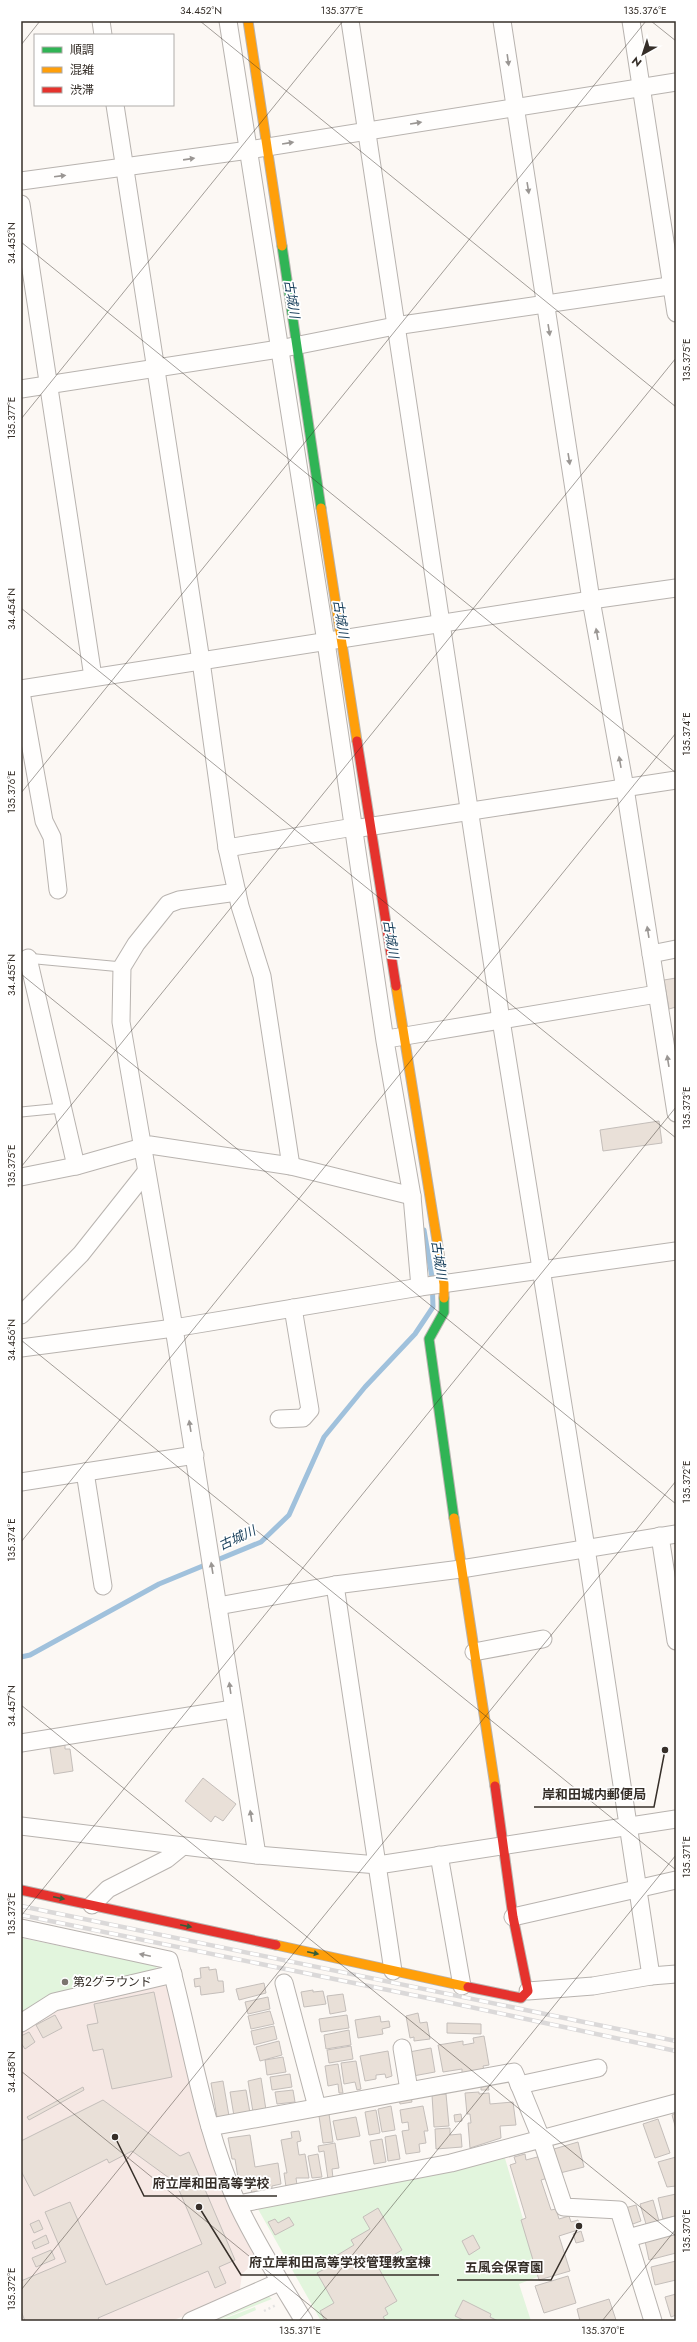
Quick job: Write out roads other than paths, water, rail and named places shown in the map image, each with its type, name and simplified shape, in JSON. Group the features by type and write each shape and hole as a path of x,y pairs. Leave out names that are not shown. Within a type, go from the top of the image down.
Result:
{"street":[{"path":"101,21 103,34"},
{"path":"228,21 279,349 333,640 371,826 444,1284 444,1312 429,1339 461,1569 504,1845 513,1917 528,1991"},
{"path":"248,21 297,345 354,828 385,1041 412,1196 421,1287"},
{"path":"350,21 501,1020 586,1548 628,1828 639,1888 651,1976"},
{"path":"502,21 591,600 625,788 676,1113"},
{"path":"631,21 674,286 676,313"},
{"path":"21,181 249,150 366,130 676,82"},
{"path":"115,106 201,661 227,848 237,892 262,976 290,1166"},
{"path":"21,204 26,265 50,385 93,677"},
{"path":"21,389 279,349 395,326 545,306 674,286"},
{"path":"21,689 676,588"},
{"path":"21,692 44,821 52,836 58,890"},
{"path":"227,848 469,810 676,780"},
{"path":"237,892 179,900 168,904 136,944 122,967 121,1022 174,1328 257,1855"},
{"path":"651,954 676,949"},
{"path":"24,957 76,1166"},
{"path":"385,1041 404,1036 657,994"},
{"path":"21,1177 76,1166 150,1145 290,1166 412,1196"},
{"path":"21,1315 81,1254 146,1172"},
{"path":"21,1348 174,1328 421,1287 676,1251"},
{"path":"279,1419 303,1418 310,1410 293,1308"},
{"path":"21,1482 194,1455"},
{"path":"85,1472 103,1586"},
{"path":"218,1606 335,1585 461,1569 668,1535 676,1642"},
{"path":"335,1585 393,1971"},
{"path":"474,1652 543,1639"},
{"path":"21,1743 233,1709"},
{"path":"21,1826 257,1855 378,1865 504,1845 628,1828 676,1819"},
{"path":"92,1905 108,1889 167,1859 183,1846"},
{"path":"439,1855 462,1986"},
{"path":"513,1917 676,1880"},
{"path":"21,1890 521,1998 528,1991 593,1986 651,1976 676,1974"},
{"path":"21,1928 169,1960 210,2127 238,2204 279,2282 304,2321"},
{"path":"21,2023 54,2002 172,1974"},
{"path":"284,1983 318,2107"},
{"path":"402,2048 409,2090"},
{"path":"519,2085 598,2068"},
{"path":"210,2127 514,2072 541,2138 564,2207 619,2210 653,2321"},
{"path":"238,2204 451,2163 676,2103"},
{"path":"628,2238 676,2225"},
{"path":"191,2321 279,2282"}],"lane":[{"path":"24,957 122,967"},
{"path":"21,1112 62,1108"}],"waterway":[{"name":"古城川","path":"21,1657 30,1655 159,1584 261,1542 289,1515 324,1437 365,1387 415,1334 433,1307 432,1277 424,1230"}],"railway":[{"path":"21,1906 676,2041"},
{"path":"21,1915 442,2001 676,2051"}],"place":[{"name":"岸和田城内郵便局","path":"665,1750"},
{"name":"第2グラウンド","path":"65,1982"},
{"name":"府立岸和田高等学校","path":"115,2137"},
{"name":"府立岸和田高等学校管理教室棟","path":"199,2207"},
{"name":"五風会保育園","path":"579,2226"}]}
